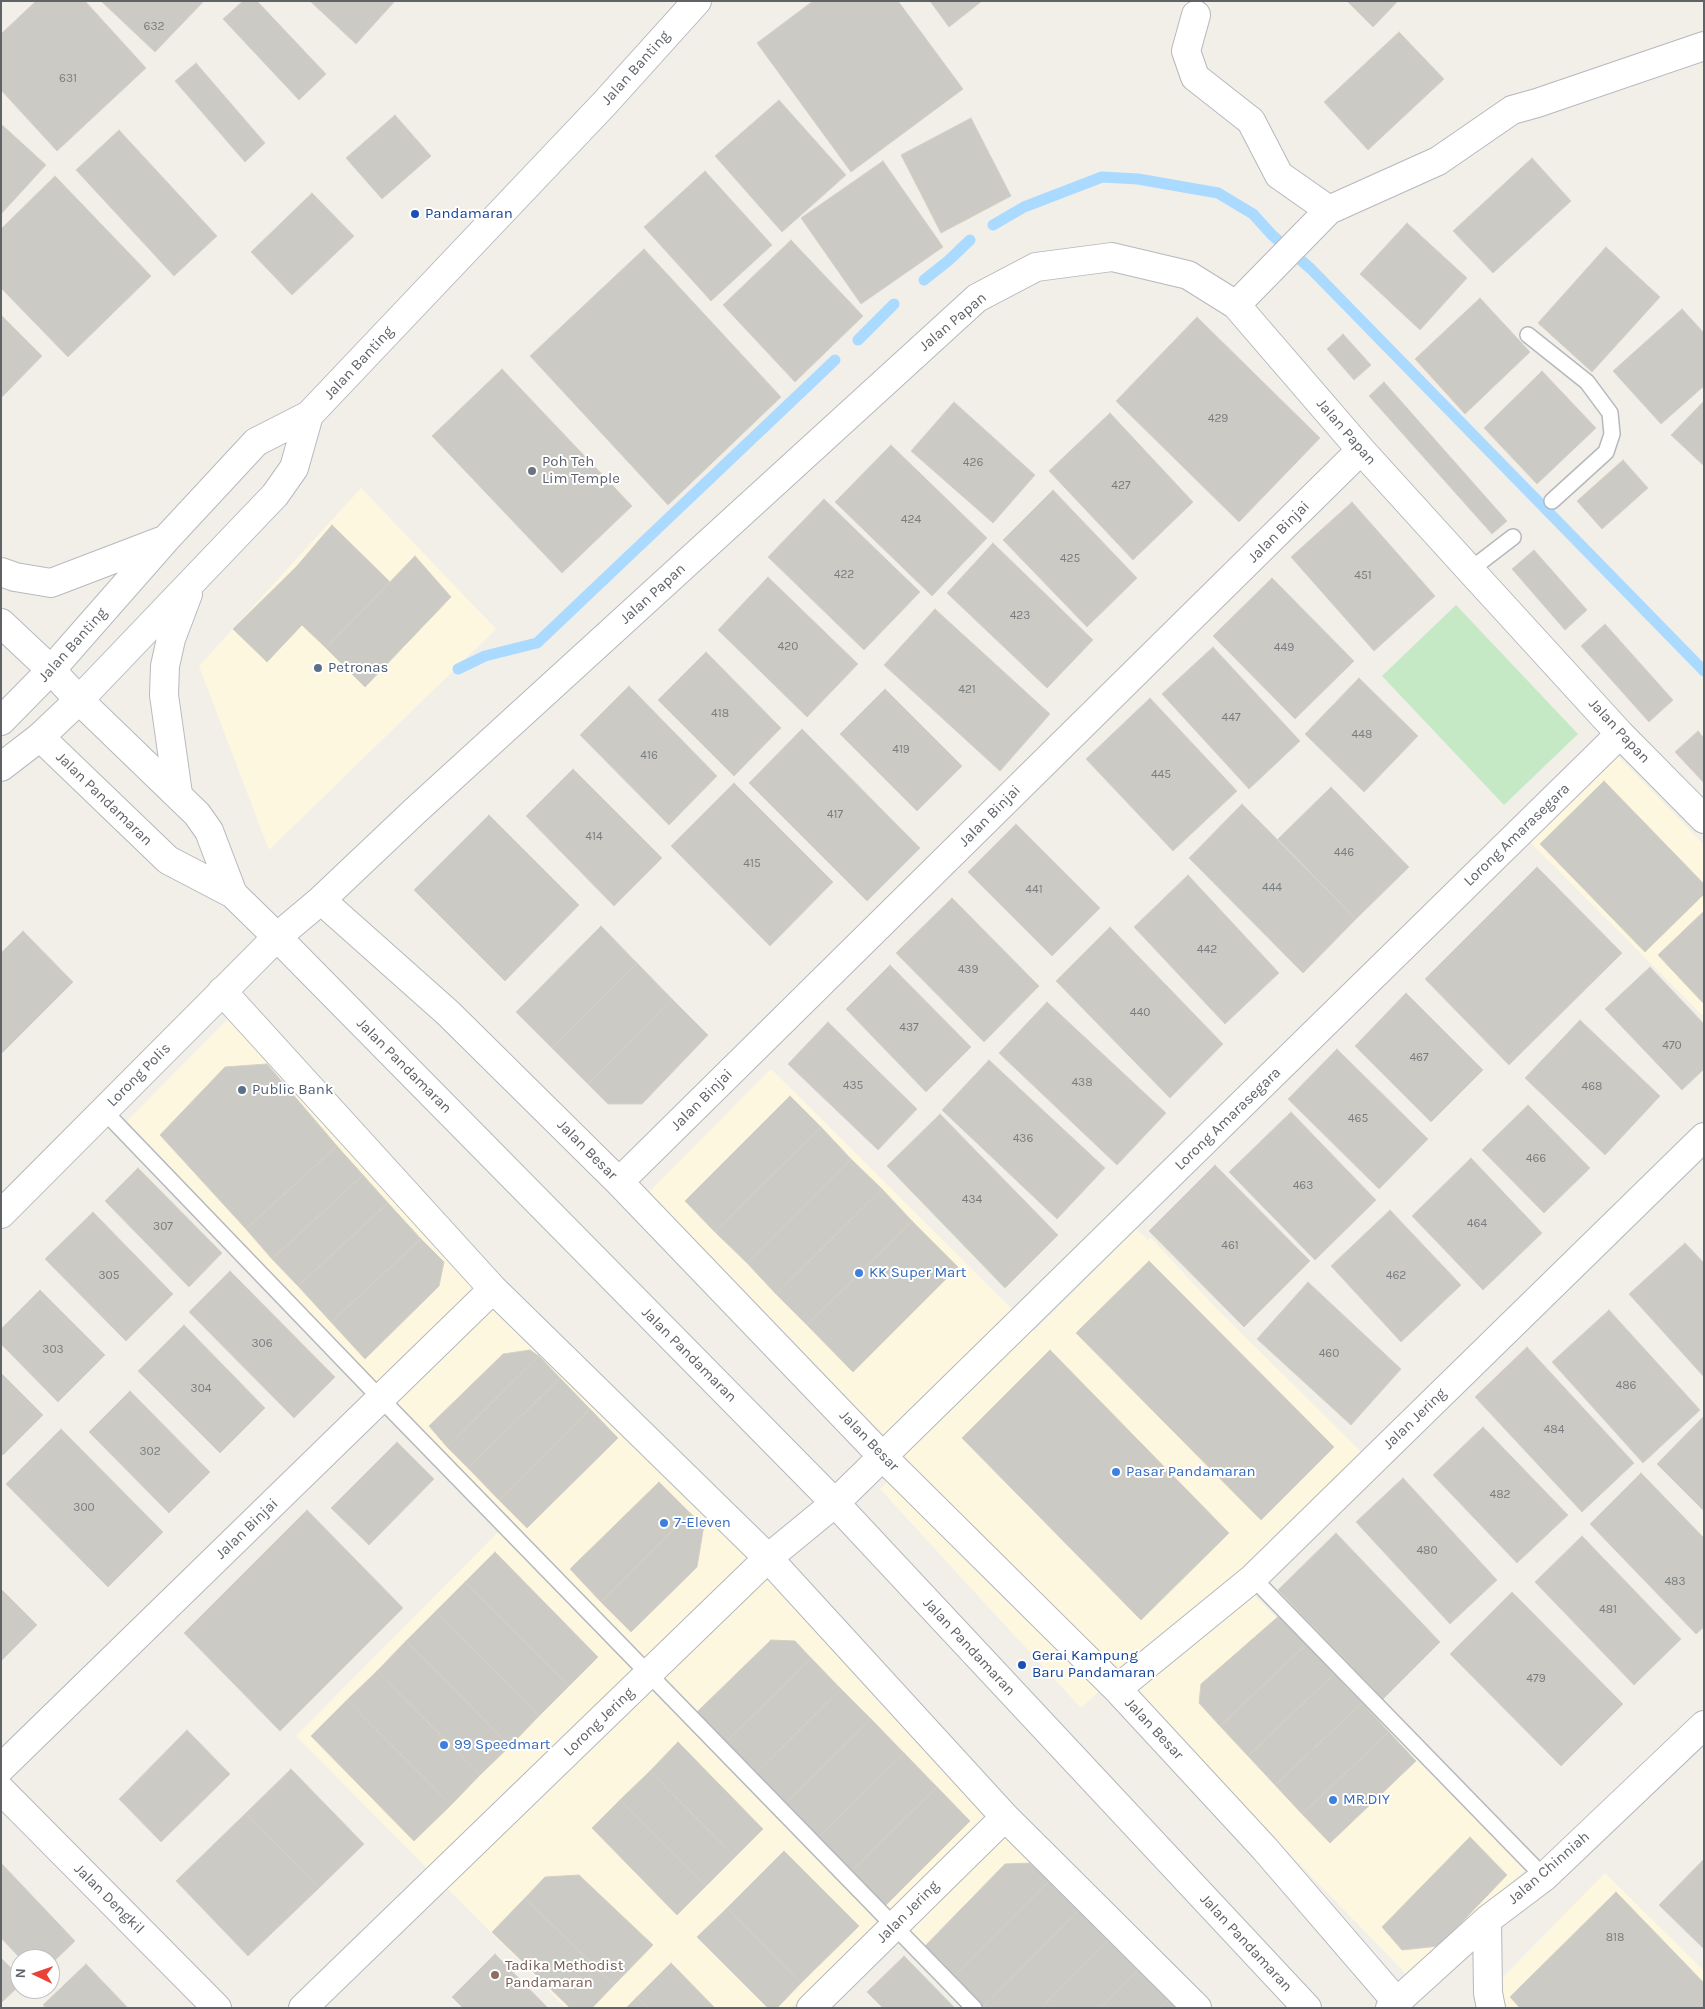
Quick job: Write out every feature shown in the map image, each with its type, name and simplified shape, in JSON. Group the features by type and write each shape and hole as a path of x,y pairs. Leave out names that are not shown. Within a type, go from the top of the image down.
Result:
{"street":[{"name":"Jalan Banting","path":"5,710 52,670 166,539 256,442 309,416 605,102 697,1"},
{"path":"1196,15 1186,51 1195,77 1251,121 1279,174 1329,210"},
{"path":"1236,305 1329,210 1438,161 1512,110 1704,46"},
{"name":"Jalan Papan","path":"277,937 321,900 415,811 977,298 1036,267 1112,257 1188,275 1236,305 1361,450 1470,570 1620,734 1704,819"},
{"path":"1,767 40,737 79,700 276,494 294,468 309,416"},
{"name":"Jalan Binjai","path":"619,1182 1361,450"},
{"path":"1,572 15,577 51,582 166,539"},
{"path":"178,794 164,695 165,666 171,639 192,583"},
{"path":"1,623 52,670 79,700 197,814 209,831 233,894"},
{"name":"Jalan Pandamaran","path":"5,710 40,737 168,860 233,894 277,937 835,1503 1307,2008"},
{"name":"Lorong Amarasegara","path":"835,1503 1620,734"},
{"name":"Jalan Besar","path":"321,900 448,1013 619,1182 883,1457 1117,1689 1265,1849 1393,2005"},
{"name":"Lorong Polis","path":"1,1214 277,937"},
{"path":"222,991 493,1289 768,1558 1005,1817 1197,2008"},
{"name":"Jalan Jering","path":"1117,1689 1253,1578 1704,1137"},
{"name":"Jalan Binjai","path":"1,1768 493,1289"},
{"name":"Lorong Jering","path":"303,2008 768,1558 835,1503"},
{"name":"Jalan Chinniah","path":"1393,2005 1487,1920 1544,1877 1704,1725"},
{"name":"Jalan Dengkil","path":"1,1790 216,2008"},
{"name":"Jalan Jering","path":"811,2008 1005,1817"},
{"path":"1487,1920 1488,1993 1491,2008"}],"lane":[{"path":"1528,335 1587,382 1610,413 1612,434 1606,452 1552,501"},
{"path":"1470,570 1513,537"},
{"path":"104,1111 381,1399 974,2008"},
{"path":"1253,1578 1544,1877"}],"shaded area":[{"path":"361,488 496,629 269,850 199,666"},
{"path":"1618,756 1704,845 1704,1017 1529,841"},
{"path":"229,1018 498,1311 771,1580 1018,1850 1178,2008 985,2008 889,1911 791,2008 566,2008 296,1736 511,1519 335,1340 127,1121"},
{"path":"771,1069 1034,1331 1136,1229 1148,1240 1151,1238 1216,1308 1362,1453 1235,1576 1526,1869 1408,1976 1117,1675 1081,1708 880,1489 909,1461 649,1192"},
{"path":"1605,1873 1704,1971 1704,2008 1502,2008 1500,1980"}],"green space":[{"path":"1456,605 1578,734 1504,805 1382,676"}],"building":[{"path":"36,1 85,1 146,68 57,151 1,90 1,34"},
{"path":"101,1 204,1 155,52"},
{"path":"243,1 257,1 326,74 299,100 223,19"},
{"path":"310,1 395,1 356,44"},
{"path":"813,1 898,1 963,89 851,172 757,43"},
{"path":"930,1 982,1 949,27"},
{"path":"1347,1 1398,1 1373,27"},
{"path":"1399,32 1444,79 1368,150 1324,102"},
{"path":"196,63 265,143 245,162 175,81"},
{"path":"779,100 846,175 782,232 715,156"},
{"path":"395,115 431,156 382,199 346,158"},
{"path":"971,118 1011,196 941,233 901,155"},
{"path":"1,124 46,165 1,214"},
{"path":"119,130 217,236 174,276 76,170"},
{"path":"1532,158 1571,201 1493,273 1453,231"},
{"path":"883,161 943,247 861,304 801,218"},
{"path":"705,171 772,245 711,301 644,227"},
{"path":"55,176 151,276 68,357 1,288 1,229"},
{"path":"312,193 354,236 292,295 251,252"},
{"path":"1407,223 1467,278 1420,330 1360,274"},
{"path":"791,240 863,316 795,382 723,305"},
{"path":"1606,247 1660,297 1592,372 1538,323"},
{"path":"644,249 781,397 668,505 530,356"},
{"path":"1480,298 1530,352 1465,414 1415,359"},
{"path":"1682,309 1704,333 1704,386 1661,424 1613,371"},
{"path":"1,315 42,356 1,398"},
{"path":"1197,317 1320,438 1239,522 1116,401"},
{"path":"1343,334 1371,365 1354,380 1327,349"},
{"name":"Poh Teh Lim Temple","path":"502,369 632,506 562,573 432,436"},
{"path":"1542,371 1596,428 1537,484 1484,428"},
{"path":"1384,382 1507,521 1492,534 1369,396"},
{"path":"1704,401 1704,466 1671,435"},
{"path":"954,402 1035,475 993,523 911,451"},
{"path":"1110,413 1193,502 1133,560 1049,471"},
{"path":"891,445 987,538 932,596 835,502"},
{"path":"1623,460 1648,488 1602,529 1577,501"},
{"path":"1053,490 1137,578 1087,627 1003,540"},
{"path":"824,499 920,592 864,650 768,557"},
{"path":"1352,502 1435,596 1374,651 1291,557"},
{"path":"332,525 390,582 326,648 302,625 267,662 233,629 297,566"},
{"path":"993,543 1093,640 1047,688 947,593"},
{"path":"1534,550 1587,610 1565,630 1512,569"},
{"path":"415,556 451,597 365,687 326,648"},
{"path":"768,577 858,664 807,717 718,630"},
{"path":"1272,578 1354,661 1295,719 1213,636"},
{"path":"935,609 1050,714 1000,771 884,665"},
{"path":"1605,624 1673,700 1649,722 1581,646"},
{"path":"1213,647 1300,741 1249,789 1162,694"},
{"path":"706,652 781,728 734,776 658,700"},
{"path":"1359,678 1418,736 1364,792 1305,734"},
{"path":"629,686 717,776 669,825 580,735"},
{"path":"885,689 962,766 917,811 840,734"},
{"path":"1150,698 1237,791 1173,851 1086,759"},
{"path":"802,729 920,848 867,901 749,783"},
{"path":"1698,731 1704,738 1704,783 1675,752"},
{"path":"573,769 662,858 614,906 526,816"},
{"path":"1604,781 1704,884 1704,894 1645,952 1540,844"},
{"path":"734,783 833,882 770,946 671,846"},
{"path":"1331,787 1409,867 1356,919 1278,839"},
{"path":"1242,804 1356,919 1303,973 1189,858"},
{"path":"489,815 579,905 505,981 414,890"},
{"path":"1016,824 1100,908 1052,956 968,872"},
{"path":"1537,867 1622,953 1509,1065 1425,979"},
{"path":"1188,875 1279,973 1225,1024 1134,927"},
{"path":"952,898 1039,986 984,1042 896,953"},
{"path":"1704,911 1704,1004 1658,955"},
{"path":"601,926 637,963 552,1048 516,1012"},
{"path":"1110,927 1223,1044 1170,1098 1056,981"},
{"path":"23,931 73,982 1,1054 1,953"},
{"path":"637,963 672,999 588,1084 552,1048"},
{"path":"890,965 971,1047 926,1092 846,1009"},
{"path":"1650,967 1704,1024 1704,1069 1682,1090 1605,1009"},
{"path":"1406,993 1483,1070 1431,1122 1355,1046"},
{"path":"672,999 708,1035 642,1104 608,1104 588,1084"},
{"path":"1047,1002 1166,1113 1117,1165 999,1053"},
{"path":"1580,1020 1660,1096 1605,1155 1525,1078"},
{"path":"828,1022 917,1109 878,1150 788,1064"},
{"path":"1337,1049 1428,1139 1379,1189 1288,1099"},
{"path":"989,1060 1105,1168 1057,1219 942,1110"},
{"path":"267,1064 337,1146 246,1229 160,1135 225,1067"},
{"path":"790,1096 821,1127 715,1232 685,1201"},
{"path":"1528,1105 1590,1168 1544,1213 1482,1150"},
{"path":"1291,1112 1376,1200 1315,1260 1229,1172"},
{"path":"940,1114 1058,1235 1005,1288 887,1166"},
{"path":"821,1127 851,1159 747,1263 715,1232"},
{"path":"337,1146 363,1175 272,1259 246,1229"},
{"path":"1471,1158 1542,1233 1483,1290 1412,1216"},
{"path":"851,1159 882,1189 776,1294 747,1263"},
{"path":"1215,1165 1310,1261 1244,1327 1149,1231"},
{"path":"138,1168 222,1253 189,1287 105,1201"},
{"path":"363,1175 388,1203 298,1286 272,1259"},
{"path":"882,1189 912,1221 807,1325 776,1294"},
{"path":"388,1203 421,1239 331,1322 298,1286"},
{"path":"1390,1210 1461,1285 1401,1342 1331,1266"},
{"path":"93,1212 173,1294 126,1341 45,1259"},
{"path":"912,1221 958,1267 853,1372 807,1325"},
{"path":"421,1239 444,1262 439,1286 365,1359 331,1322"},
{"path":"1685,1243 1704,1263 1704,1377 1629,1294"},
{"path":"1149,1261 1334,1447 1261,1520 1076,1333"},
{"path":"230,1271 335,1377 294,1418 189,1312"},
{"path":"1308,1282 1401,1369 1351,1425 1257,1339"},
{"path":"40,1290 105,1355 58,1402 1,1344 1,1329"},
{"path":"1609,1310 1700,1410 1643,1463 1552,1362"},
{"path":"184,1325 265,1408 220,1453 138,1371"},
{"path":"1527,1347 1634,1463 1582,1512 1475,1397"},
{"path":"530,1350 539,1356 447,1447 429,1426 503,1354"},
{"path":"1050,1350 1229,1533 1141,1620 962,1438"},
{"path":"539,1356 560,1378 468,1468 447,1447"},
{"path":"1,1373 43,1415 3,1455 1,1453"},
{"path":"560,1378 590,1409 499,1500 468,1468"},
{"path":"130,1391 210,1472 169,1513 89,1432"},
{"path":"590,1409 618,1438 527,1528 499,1500"},
{"path":"1704,1416 1704,1511 1657,1464"},
{"path":"1483,1427 1568,1515 1517,1563 1433,1475"},
{"path":"61,1429 163,1532 108,1587 6,1484"},
{"path":"397,1442 434,1479 369,1545 331,1508"},
{"path":"1641,1473 1704,1538 1704,1627 1696,1634 1590,1524"},
{"path":"1403,1478 1497,1580 1450,1624 1356,1522"},
{"path":"659,1482 690,1513 601,1602 570,1569"},
{"path":"307,1510 403,1608 280,1731 184,1633"},
{"path":"690,1513 704,1525 697,1567 631,1632 601,1602"},
{"path":"1336,1533 1440,1642 1383,1699 1278,1590"},
{"path":"1582,1536 1681,1639 1634,1685 1535,1582"},
{"path":"495,1552 598,1657 569,1686 465,1582"},
{"path":"465,1582 569,1686 539,1716 436,1611"},
{"path":"1,1589 37,1625 1,1661"},
{"path":"1512,1592 1623,1704 1561,1766 1450,1654"},
{"path":"436,1611 539,1716 510,1746 406,1641"},
{"path":"1280,1615 1307,1644 1220,1726 1199,1703 1201,1684"},
{"path":"771,1640 795,1641 811,1658 726,1742 697,1712"},
{"path":"406,1641 510,1746 480,1775 377,1671"},
{"path":"1307,1644 1334,1674 1248,1756 1220,1726"},
{"path":"811,1658 841,1689 756,1773 726,1742"},
{"path":"377,1671 480,1775 451,1805 347,1700"},
{"path":"1334,1674 1362,1703 1275,1785 1248,1756"},
{"path":"841,1689 871,1719 786,1803 756,1773"},
{"path":"347,1700 451,1805 414,1841 311,1736"},
{"path":"1362,1703 1389,1732 1302,1814 1275,1785"},
{"path":"871,1719 904,1753 819,1837 786,1803"},
{"path":"187,1730 230,1774 161,1842 119,1799"},
{"path":"1389,1732 1416,1761 1330,1843 1302,1814"},
{"path":"678,1742 763,1829 735,1857 650,1771"},
{"path":"904,1753 937,1787 852,1871 819,1837"},
{"path":"291,1769 364,1844 319,1888 246,1813"},
{"path":"650,1771 735,1857 706,1886 620,1800"},
{"path":"937,1787 970,1821 886,1905 852,1871"},
{"path":"620,1800 706,1886 677,1915 592,1828"},
{"path":"246,1813 319,1888 248,1956 176,1881"},
{"path":"1470,1837 1507,1875 1439,1946 1402,1950 1382,1927"},
{"path":"784,1851 859,1926 801,1983 727,1908"},
{"path":"1704,1859 1704,1949 1659,1905"},
{"path":"1030,1863 1050,1880 953,1977 924,1947 1005,1864"},
{"path":"2,1864 75,1941 60,1955 60,1949 11,1949 1,1938"},
{"path":"579,1875 653,1945 614,1985 525,1898 545,1877"},
{"path":"1050,1880 1079,1910 983,2007 953,1977"},
{"path":"1616,1892 1704,1983 1704,2008 1520,2008 1510,1997"},
{"path":"525,1898 614,1985 592,2008 570,2008 492,1932"},
{"path":"727,1908 801,1983 777,2008 768,2008 697,1937"},
{"path":"1079,1910 1109,1940 1041,2008 983,2007"},
{"path":"1109,1940 1138,1970 1100,2008 1041,2008"},
{"name":"Tadika Methodist Pandamaran","path":"495,1954 548,2008 463,2008 452,1997"},
{"path":"904,1956 955,2008 883,2008 867,1992"},
{"path":"1,1958 10,1967 10,1994 1,2003"},
{"path":"671,1963 715,2008 648,2008 637,1997"},
{"path":"86,1964 128,2008 46,2008 43,2005 49,1999 60,1999 60,1989"},
{"path":"1138,1970 1168,2000 1160,2008 1100,2008"},
{"path":"637,1997 648,2008 626,2008"},
{"path":"1168,2000 1176,2008 1160,2008"}],"waterway":[{"path":"993,225 1024,207 1102,177 1138,179 1218,193 1253,214 1272,235 1311,269 1704,671"},
{"path":"924,280 970,240"},
{"path":"858,340 894,304"},
{"path":"458,669 485,656 537,643 835,360"}],"place":[{"name":"Pandamaran","path":"415,214"},
{"name":"Poh Teh Lim Temple","path":"532,471"},
{"name":"Petronas","path":"318,668"},
{"name":"Public Bank","path":"242,1090"},
{"name":"KK Super Mart","path":"859,1273"},
{"name":"Pasar Pandamaran","path":"1116,1472"},
{"name":"7-Eleven","path":"664,1523"},
{"name":"Gerai Kampung Baru Pandamaran","path":"1022,1665"},
{"name":"99 Speedmart","path":"444,1745"},
{"name":"MR.DIY","path":"1333,1800"},
{"name":"Tadika Methodist Pandamaran","path":"495,1975"}]}
